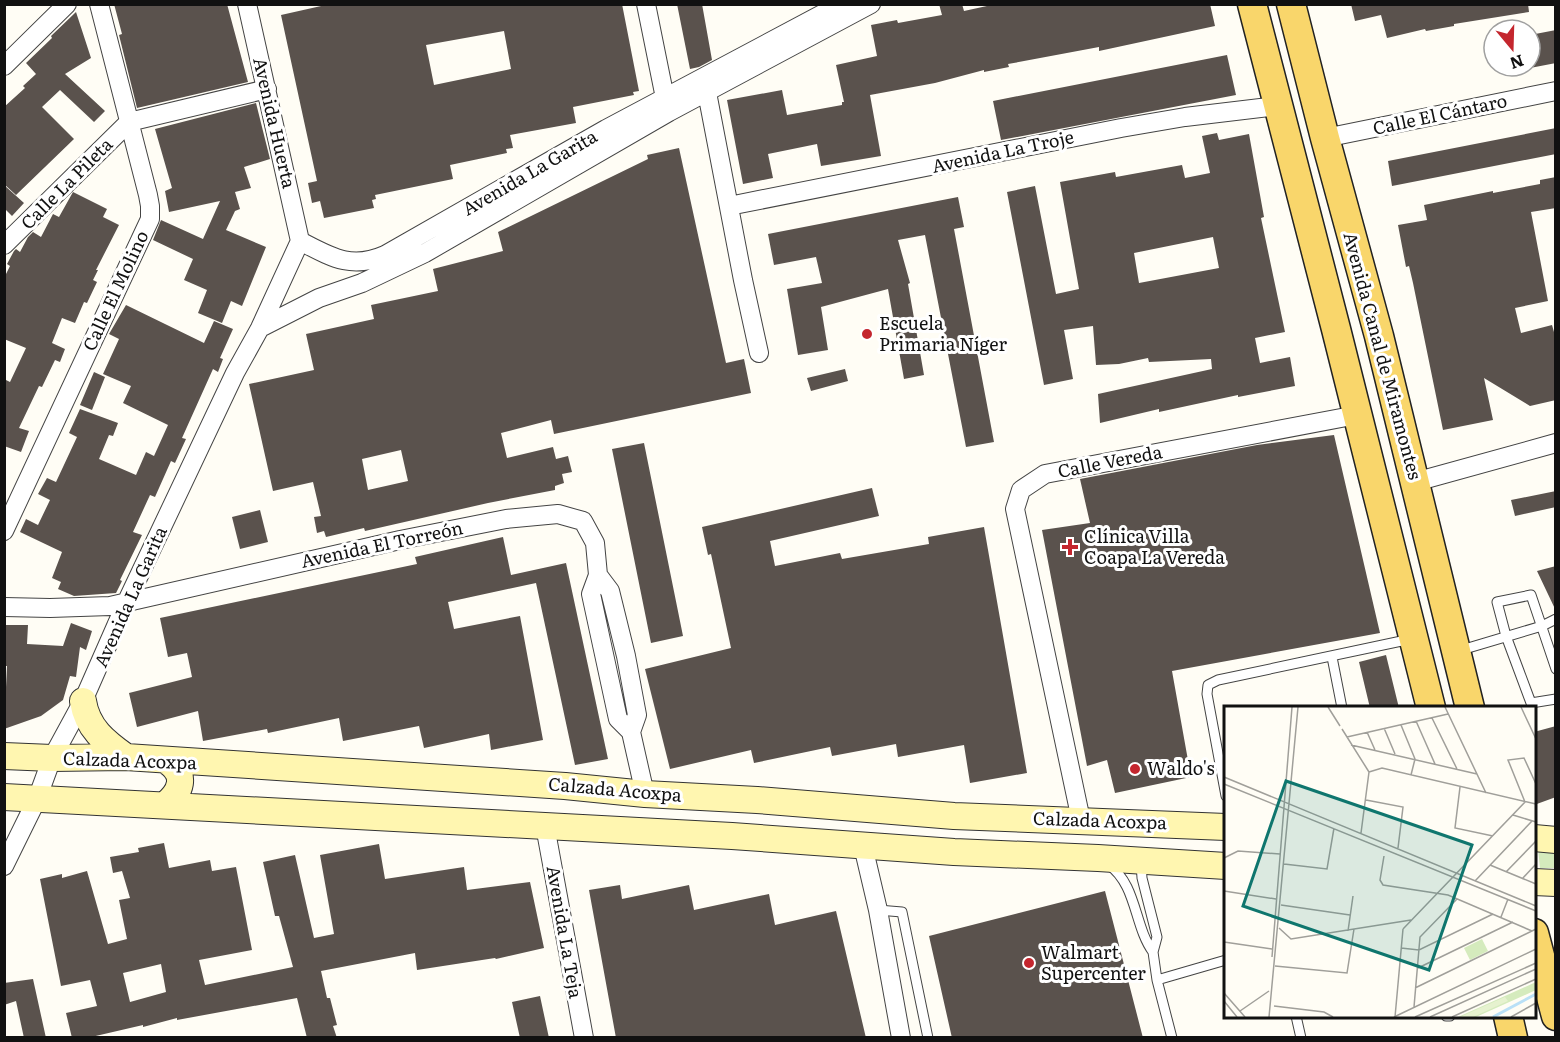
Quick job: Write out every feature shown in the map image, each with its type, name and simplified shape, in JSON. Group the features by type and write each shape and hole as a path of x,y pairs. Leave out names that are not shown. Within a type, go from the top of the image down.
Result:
{"main road":[{"name":"Avenida Canal de Miramontes","path":"1252,4 1430,706"},
{"name":"Avenida Canal de Miramontes","path":"1291,4 1379,336 1470,706"},
{"path":"83,701 93,729 126,757"},
{"name":"Calzada Acoxpa","path":"4,756 126,757 565,786 645,794 746,799 954,816 1224,827"},
{"path":"165,805 175,796 180,784 180,762"},
{"path":"180,762 184,772 182,784 185,796 192,807"},
{"name":"Calzada Acoxpa","path":"4,797 1224,866"},
{"path":"744,837 740,829 743,819 742,808 746,799"},
{"path":"954,816 960,824 962,835 959,844 967,853 970,846 967,835 970,825 982,817"},
{"path":"1536,838 1556,840"},
{"path":"1536,882 1556,883"},
{"path":"1536,941 1556,1016"},
{"path":"1508,1018 1513,1038"}],"street":[{"path":"4,66 67,4"},
{"name":"Calle El Molino","path":"4,531 150,219 150,206 99,4"},
{"name":"Avenida Huerta","path":"247,4 300,241"},
{"path":"646,4 667,106"},
{"name":"Avenida La Garita","path":"260,328 319,298 362,283 425,253 667,106 841,4"},
{"name":"Avenida La Garita","path":"706,84 871,4"},
{"path":"706,84 759,353"},
{"path":"129,122 267,89"},
{"name":"Calle El Cántaro","path":"1325,138 1556,91"},
{"name":"Avenida La Garita","path":"4,866 37,799 52,758 83,701 127,601 300,241 344,261 364,262 375,259 466,210 606,129 667,106"},
{"name":"Avenida La Troje","path":"729,206 1121,128 1185,117 1277,106"},
{"name":"Calle La Pileta","path":"4,245 129,122"},
{"name":"Calle Vereda","path":"1081,820 1015,509 1021,490 1046,474 1357,415"},
{"path":"1415,482 1556,443"},
{"name":"Avenida El Torreón","path":"4,607 110,606 400,540 506,519 558,514 583,521 595,543 598,575 591,594 618,719 631,732 645,794"},
{"name":"Avenida La Teja","path":"545,826 584,1038"},
{"path":"863,846 878,910 901,1038"}],"lane":[{"path":"1556,669 1531,596 1497,602 1506,636 1531,703 1556,699"},
{"path":"1456,652 1542,626 1556,619"},
{"path":"1224,785 1208,685 1227,678 1413,639"},
{"path":"1332,657 1342,706"},
{"path":"1098,858 1115,869 1124,882 1147,943 1153,952"},
{"path":"1141,861 1142,878 1157,937 1153,952 1156,980 1172,1038"},
{"path":"878,910 902,912 928,1038"},
{"path":"1156,980 1224,961"},
{"path":"1296,1018 1301,1038"}],"green space":[{"path":"1538,849 1555,850 1555,868 1540,868"}],"building":[{"path":"114,4 227,4 248,82 137,108 119,35 122,34"},
{"path":"330,4 622,4 639,91 633,92 634,95 573,107 576,123 510,135 513,148 506,149 507,153 450,165 453,179 375,195 376,199 372,200 374,208 324,218 320,201 312,203 308,183 317,181 281,15","holes":["504,31 511,69 434,85 426,45"]},
{"path":"677,4 702,4 712,60 699,67 690,69"},
{"path":"939,4 962,4 964,11 996,4 1210,4 1215,26 1099,51 1099,47 1008,64 1009,67 984,72 984,70 935,83 870,95 881,156 821,166 817,144 768,154 773,178 743,184 727,100 782,90 787,115 842,105 844,102 836,65 877,56 871,25 942,15"},
{"path":"1351,4 1528,4 1529,12 1482,18 1454,24 1454,26 1426,31 1425,29 1387,38 1381,15 1355,21"},
{"path":"76,12 91,58 65,74 105,111 94,122 60,90 42,107 74,139 16,195 4,184 4,107 25,88 23,86 36,74 26,63"},
{"path":"1556,30 1556,63 1542,66 1542,33"},
{"path":"1227,55 1236,95 1001,140 993,101"},
{"path":"256,103 270,159 244,167 251,188 235,192 240,209 235,211 226,230 266,247 242,306 231,301 222,323 198,313 207,290 184,280 193,259 153,240 161,220 203,239 220,201 169,212 165,191 172,188 155,129"},
{"path":"1556,128 1556,154 1392,186 1388,161"},
{"path":"1217,133 1219,140 1249,134 1264,217 1261,218 1285,332 1255,338 1260,363 1290,357 1295,386 1238,397 1238,395 1159,412 1159,409 1100,423 1098,394 1212,369 1211,359 1149,362 1148,358 1119,364 1096,365 1093,326 1064,330 1073,379 1044,385 1007,192 1035,186 1056,294 1079,289 1060,182 1115,172 1116,177 1182,165 1185,178 1210,173 1202,136","holes":["1213,237 1219,268 1139,283 1134,253"]},
{"path":"679,148 726,363 744,359 751,393 554,434 551,420 501,433 507,458 553,447 556,459 568,456 572,472 562,474 564,483 555,486 555,490 365,531 364,528 326,537 324,531 317,533 314,517 321,516 313,482 273,491 249,384 314,370 306,334 374,319 371,305 438,291 433,269 503,251 498,232 648,159 647,155","holes":["401,450 408,481 368,490 362,459"]},
{"path":"1556,177 1556,208 1531,212 1548,301 1515,308 1521,333 1552,325 1556,339 1556,400 1530,406 1484,378 1493,420 1443,430 1413,283 1409,266 1406,267 1398,225 1427,220 1424,205 1540,184 1540,180"},
{"path":"4,185 24,203 12,216 4,208"},
{"path":"73,192 107,209 103,217 119,225 96,270 98,270 93,280 97,282 87,303 84,302 75,323 62,318 52,343 65,349 60,362 55,360 42,387 39,386 19,428 29,431 21,452 4,446 4,379 10,382 26,348 4,339 4,278 10,266 7,264 14,251 16,249 20,252 33,232 41,237 53,214 59,217"},
{"path":"958,197 964,227 954,229 994,442 966,447 925,235 898,240 910,283 908,284 924,375 904,379 888,289 821,307 828,350 798,355 787,289 822,283 816,257 774,265 768,234"},
{"path":"126,305 204,343 214,321 233,329 220,358 223,359 218,372 213,369 182,438 186,439 175,463 171,461 155,497 150,495 133,532 142,535 116,593 74,596 58,589 61,582 52,578 62,552 20,532 26,519 38,525 50,500 38,494 47,478 56,482 77,437 69,433 80,409 118,423 113,436 109,435 99,459 136,475 146,452 154,456 168,425 123,403 131,386 103,374 119,339 109,334"},
{"path":"845,369 848,381 811,391 807,378"},
{"path":"94,372 105,377 92,410 80,405"},
{"path":"1334,435 1380,633 1172,671 1191,777 1115,793 1107,760 1087,766 1042,530 1090,523 1080,479 1257,445"},
{"path":"644,443 683,636 651,643 612,449"},
{"path":"872,488 879,516 770,541 775,566 840,553 842,559 929,544 928,537 984,527 1027,773 970,783 964,745 898,757 896,744 832,756 830,747 754,763 751,750 670,769 645,669 731,648 711,554 708,555 702,527"},
{"path":"1556,491 1556,507 1515,516 1511,500"},
{"path":"260,510 268,542 240,549 232,517"},
{"path":"503,537 511,575 566,563 608,759 575,765 536,583 448,602 454,629 520,616 543,740 491,750 489,734 424,748 419,726 343,741 339,718 268,733 267,729 203,741 198,711 137,727 129,693 192,677 187,653 168,657 160,618 417,564 415,557"},
{"path":"1556,566 1556,611 1537,571"},
{"path":"71,623 92,631 86,650 80,647 76,677 70,676 63,700 41,716 4,729 7,666 4,666 4,625 28,625 27,644 63,646"},
{"path":"1386,655 1399,706 1370,706 1359,662"},
{"path":"1556,726 1556,797 1536,804 1536,731"},
{"path":"164,843 169,868 210,860 212,871 236,867 252,950 199,960 205,985 293,967 279,916 275,916 263,862 295,855 314,938 334,934 320,855 379,844 385,879 464,867 467,890 530,882 544,948 496,959 417,970 415,953 321,971 327,998 330,998 337,1025 333,1026 337,1038 307,1038 297,998 177,1020 177,1018 87,1038 72,1038 66,1013 97,1006 90,980 61,986 40,879 62,874 62,878 87,871 108,944 127,939 119,900 130,898 122,871 113,873 110,857 139,852 138,848","holes":["161,964 166,992 130,1002 123,973"]},
{"path":"620,885 622,899 689,885 694,910 769,894 775,925 836,911 866,1038 616,1038 589,890"},
{"name":"Walmart Supercenter","path":"1105,891 1143,1038 952,1038 929,936"},
{"path":"33,979 46,1038 24,1038 16,1001 4,1005 4,983"},
{"path":"540,996 549,1038 520,1038 512,1002"}],"place":[{"name":"Escuela Primaria Níger","path":"867,334"},
{"name":"Clínica Villa Coapa La Vereda","path":"1070,547"},
{"name":"Waldo's","path":"1135,769"},
{"name":"Walmart Supercenter","path":"1029,963"}]}
